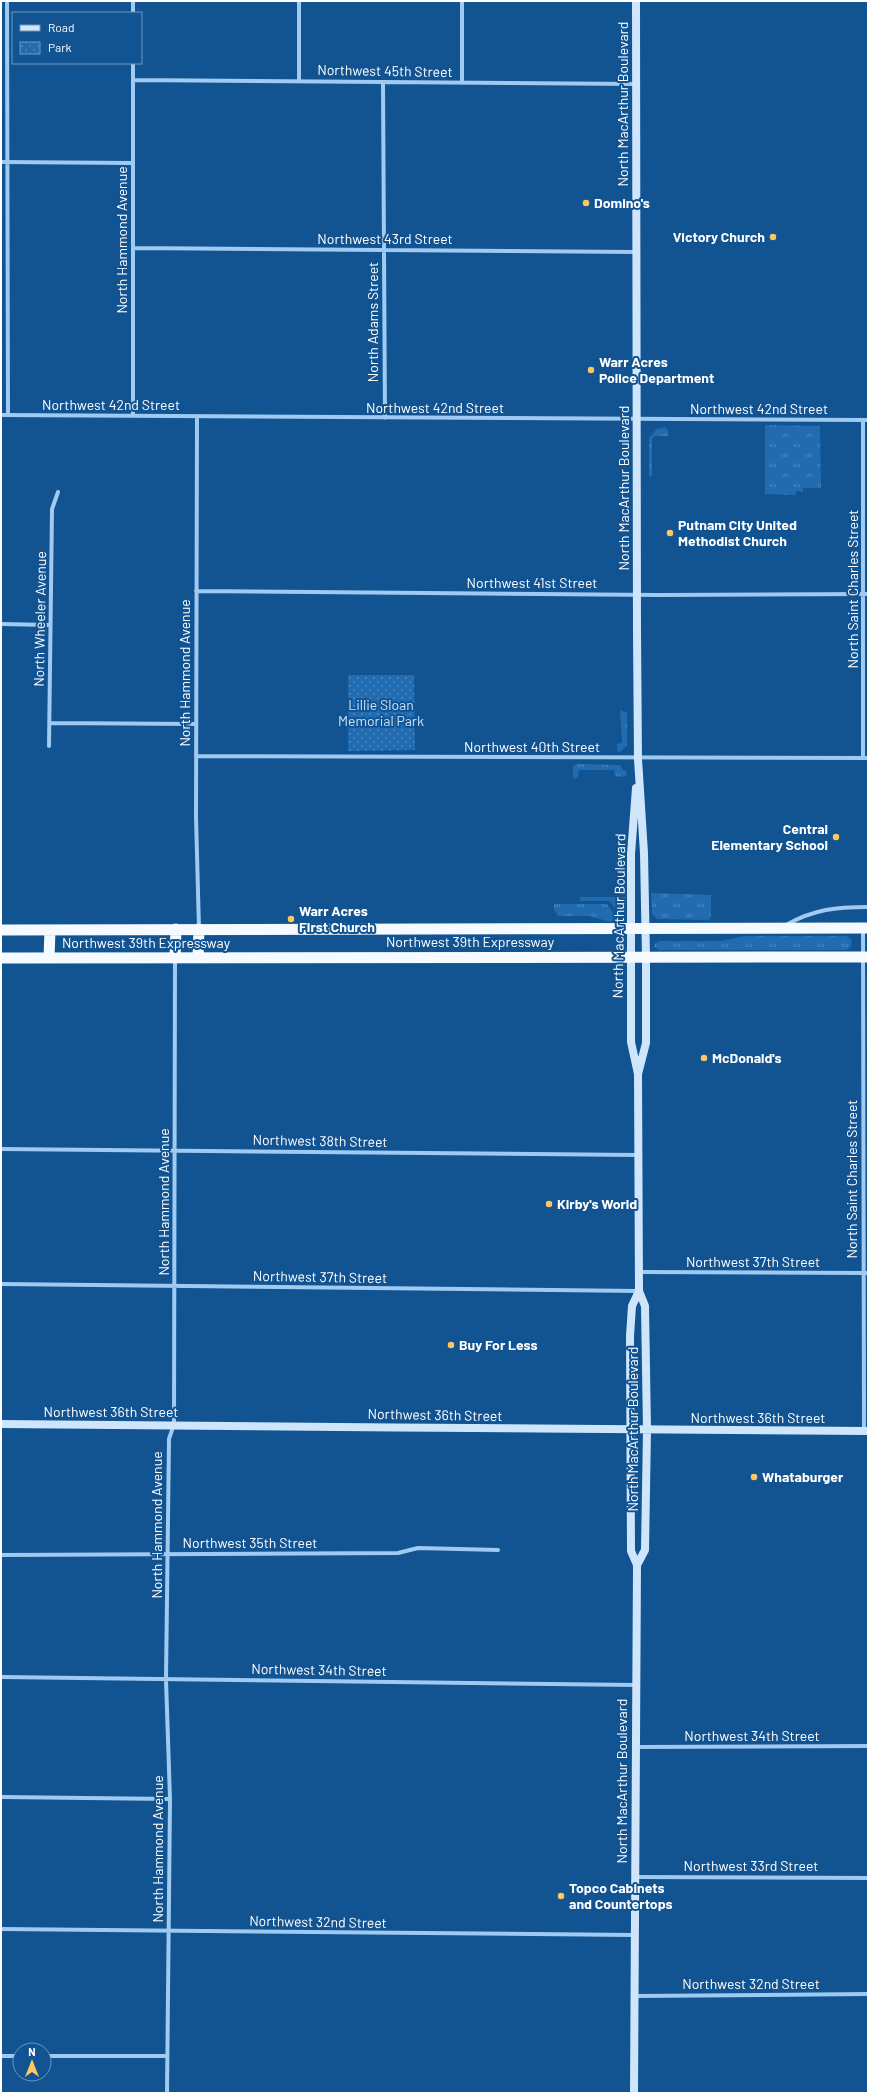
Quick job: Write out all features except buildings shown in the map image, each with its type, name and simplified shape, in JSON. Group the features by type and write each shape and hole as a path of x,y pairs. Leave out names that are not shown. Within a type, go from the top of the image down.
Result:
{"highway":[{"name":"Northwest 39th Expressway","path":"1,930 866,928"},
{"path":"175,958 176,929"},
{"path":"49,958 50,930"},
{"path":"198,958 199,930"},
{"name":"Northwest 39th Expressway","path":"1,958 865,957"}],"main road":[{"name":"North MacArthur Boulevard","path":"636,1 638,758 644,853 646,929 646,1043 638,1074"},
{"name":"North MacArthur Boulevard","path":"637,1565 645,1550 647,1430 645,1306 639,1292 638,1074 631,1042 631,854 638,758"},
{"name":"North MacArthur Boulevard","path":"634,2093 637,1565 630,1551 630,1430 632,1306 639,1292"},
{"name":"Northwest 36th Street","path":"1,1424 174,1424 630,1430 866,1431"}],"street":[{"path":"7,1 8,415"},
{"path":"133,1 133,12"},
{"path":"299,1 299,81"},
{"path":"462,1 462,82"},
{"name":"North Hammond Avenue","path":"133,64 133,416"},
{"name":"Northwest 45th Street","path":"133,80 636,84"},
{"name":"North Adams Street","path":"383,82 385,418"},
{"path":"1,162 133,163"},
{"name":"Northwest 43rd Street","path":"133,248 637,252"},
{"name":"Northwest 42nd Street","path":"1,415 637,420 866,420"},
{"name":"North Hammond Avenue","path":"197,417 196,756 199,930"},
{"name":"North Saint Charles Street","path":"866,420 866,758"},
{"name":"North Wheeler Avenue","path":"49,746 52,509 58,492"},
{"name":"Northwest 41st Street","path":"196,591 637,595 866,594"},
{"path":"1,624 50,625"},
{"path":"50,723 196,724"},
{"name":"Northwest 40th Street","path":"196,756 866,758"},
{"name":"Northwest 39th Expressway","path":"780,928 804,915 837,908 868,907"},
{"name":"North Saint Charles Street","path":"866,928 866,1431"},
{"name":"North Hammond Avenue","path":"167,2093 170,1799 166,1680 169,1439 174,1424 175,958"},
{"name":"Northwest 38th Street","path":"1,1148 638,1155"},
{"name":"Northwest 37th Street","path":"639,1272 866,1273"},
{"name":"Northwest 37th Street","path":"1,1284 639,1292"},
{"name":"Northwest 35th Street","path":"1,1555 398,1554 418,1548 498,1550"},
{"name":"Northwest 34th Street","path":"1,1677 636,1685"},
{"name":"Northwest 34th Street","path":"635,1747 868,1746"},
{"path":"1,1797 170,1799"},
{"name":"Northwest 33rd Street","path":"635,1877 868,1878"},
{"name":"Northwest 32nd Street","path":"1,1929 634,1935"},
{"name":"Northwest 32nd Street","path":"634,1996 868,1994"},
{"path":"1,2056 12,2056"},
{"path":"52,2056 167,2056"}],"green space":[{"path":"765,425 820,426 821,488 803,488 803,492 796,491 796,495 765,494"},
{"path":"665,427 668,430 668,436 655,436 652,439 652,476 649,477 649,438 657,429"},
{"name":"Lillie Sloan Memorial Park","path":"348,675 414,675 415,750 348,751"},
{"path":"620,710 627,713 627,745 620,752 617,751 617,744 622,743"},
{"path":"577,764 620,765 623,770 626,771 627,775 624,777 615,776 614,770 579,770 578,777 575,779 573,777 573,766"},
{"path":"651,893 711,895 711,916 709,920 657,919 652,914"},
{"path":"580,897 626,897 626,911 621,918 610,901 580,901"},
{"path":"554,904 607,904 617,919 610,922 590,916 558,916 554,909"},
{"path":"744,936 847,936 852,940 851,946 847,950 659,950 654,947 655,943 660,941 721,941"}],"place":[{"name":"Domino's","path":"586,203"},
{"name":"Victory Church","path":"773,237"},
{"name":"Warr Acres Police Department","path":"591,370"},
{"name":"Putnam City United Methodist Church","path":"670,533"},
{"name":"Central Elementary School","path":"836,837"},
{"name":"Warr Acres First Church","path":"291,919"},
{"name":"McDonald's","path":"704,1058"},
{"name":"Kirby's World","path":"549,1204"},
{"name":"Buy For Less","path":"451,1345"},
{"name":"Whataburger","path":"754,1477"},
{"name":"Topco Cabinets and Countertops","path":"561,1896"}]}
